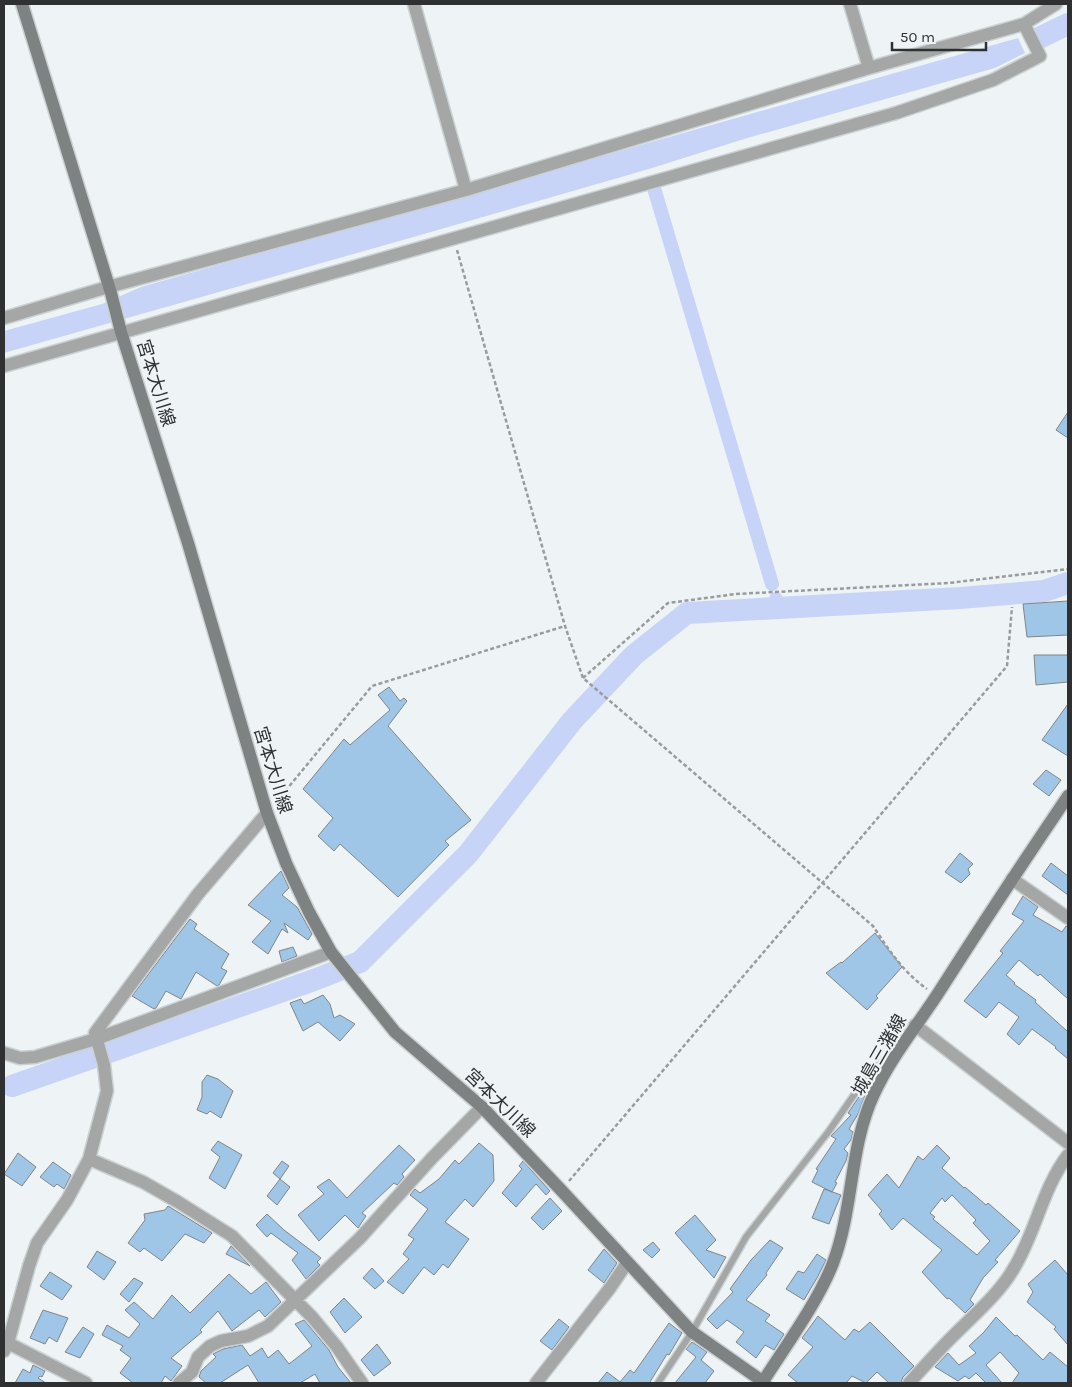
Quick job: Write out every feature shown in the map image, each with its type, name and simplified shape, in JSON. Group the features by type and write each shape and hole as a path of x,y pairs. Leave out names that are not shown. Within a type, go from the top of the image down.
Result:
{"main road":[{"name":"宮本大川線","path":"22,4 120,328 188,542 267,813 286,863 309,912 334,956 395,1032 482,1107 692,1332 763,1383"},
{"name":"城島三潴線","path":"763,1383 818,1294 833,1262 845,1217 859,1134 874,1094 899,1048 936,996 1068,796"}],"street":[{"path":"414,4 466,190"},
{"path":"850,4 869,68"},
{"path":"4,318 466,190 869,68 1024,24 1056,4"},
{"path":"4,366 120,328 453,238 896,113 993,80 1040,56 1024,24"},
{"path":"86,1383 6,1347 37,1243 67,1200 89,1159 107,1091 104,1065 95,1033 198,894 267,813"},
{"path":"1012,879 1068,918"},
{"path":"4,1053 20,1058 35,1057 96,1039 334,956"},
{"path":"915,1025 1068,1143"},
{"path":"179,1383 192,1372 198,1357 210,1346 221,1341 248,1336 268,1326 360,1238 432,1158 482,1107"},
{"path":"909,1383 954,1335 973,1319 1014,1269 1043,1199 1060,1165 1068,1155"},
{"path":"89,1159 143,1182 232,1236 312,1317 337,1347 362,1383"},
{"path":"536,1383 610,1288 627,1263"}],"lane":[{"path":"658,1383 692,1332 746,1237 829,1130 872,1069 899,1048"}],"path":[{"path":"453,238 565,626 583,678 873,926 892,956 913,979 936,996"},
{"path":"583,678 668,603 736,594 949,583 1068,569"},
{"path":"561,1190 1007,666 1012,607"},
{"path":"267,813 372,686 565,626"}],"water":[{"path":"1018,38 1025,53 995,68 744,139 649,169 410,238 4,353 4,331 102,304 141,287"}],"building":[{"path":"1068,412 1068,438 1056,430"},
{"path":"1068,601 1068,635 1027,637 1023,604"},
{"path":"1034,655 1068,655 1068,682 1036,685"},
{"path":"389,687 400,701 404,698 407,701 388,726 471,820 445,841 449,845 398,897 340,844 334,851 318,836 333,818 303,789 344,739 350,745 390,710 378,695"},
{"path":"1068,704 1068,756 1042,740"},
{"path":"1046,770 1061,780 1049,796 1033,784"},
{"path":"960,853 973,864 968,869 970,874 961,883 945,872"},
{"path":"1051,863 1068,876 1068,895 1042,876"},
{"path":"281,871 289,888 282,895 297,907 312,934 308,940 284,923 288,933 282,929 268,954 252,942 271,921 248,905"},
{"path":"1023,896 1038,907 1033,915 1062,932 1068,926 1068,999 1040,974 1038,976 1019,960 1006,975 1014,984 1036,1000 1035,1002 1068,1032 1068,1059 1056,1047 1032,1029 1019,1045 1007,1034 1019,1017 999,1002 986,1018 964,1001 1003,953 1000,951 1024,921 1012,914"},
{"path":"190,919 197,924 194,929 229,954 221,968 227,971 217,986 196,972 181,999 166,991 154,1009 132,996"},
{"path":"875,933 902,967 876,996 878,998 867,1010 826,973 842,963"},
{"path":"293,947 297,956 282,962 279,951"},
{"path":"323,995 330,1004 334,1018 340,1015 355,1024 340,1041 318,1022 303,1031 290,1003 301,999 304,1004"},
{"path":"207,1075 218,1079 233,1091 221,1118 210,1111 207,1114 197,1110 202,1097 202,1082"},
{"path":"865,1088 867,1090 858,1114 849,1129 853,1132 851,1140 844,1149 848,1153 846,1161 832,1192 812,1182 818,1170 816,1169 836,1139 831,1136 851,1115 848,1113"},
{"path":"218,1141 242,1155 225,1189 209,1178 220,1157 211,1150"},
{"path":"479,1143 493,1155 494,1181 473,1207 465,1199 445,1222 469,1239 448,1268 443,1264 434,1275 424,1267 403,1294 387,1282 409,1259 403,1254 414,1239 408,1235 428,1209 410,1195 415,1189 420,1193 439,1179 455,1160 459,1164"},
{"path":"399,1145 415,1160 402,1174 404,1177 397,1185 394,1183 362,1213 366,1216 358,1228 345,1215 319,1241 298,1215 324,1194 317,1187 329,1179 347,1198"},
{"path":"937,1145 950,1158 942,1168 964,1188 986,1205 988,1203 1020,1231 995,1260 998,1262 983,1278 970,1300 974,1304 965,1313 949,1298 947,1299 922,1272 942,1250 903,1218 892,1230 879,1214 882,1211 868,1195 887,1174 899,1188 918,1156 923,1160","holes":["952,1195 976,1220 973,1223 990,1241 977,1255 933,1219 935,1217 930,1213 942,1198 945,1202"]},
{"path":"18,1153 36,1167 22,1186 4,1174"},
{"path":"282,1161 289,1166 280,1179 273,1173"},
{"path":"523,1161 550,1191 546,1195 536,1184 516,1207 502,1193 522,1169 519,1166"},
{"path":"53,1162 71,1175 64,1189 57,1184 54,1187 40,1177"},
{"path":"280,1179 290,1187 277,1205 267,1196"},
{"path":"824,1189 841,1195 829,1224 812,1218"},
{"path":"550,1198 562,1211 543,1230 531,1218"},
{"path":"168,1206 212,1233 204,1243 185,1234 162,1261 144,1248 140,1252 128,1243 145,1220 144,1214 165,1210"},
{"path":"267,1214 284,1230 321,1258 317,1262 320,1265 306,1279 292,1260 298,1253 271,1233 267,1237 256,1225"},
{"path":"695,1215 716,1240 706,1250 726,1257 714,1278 675,1233"},
{"path":"770,1240 783,1248 766,1273 767,1275 746,1300 770,1315 765,1321 784,1334 774,1350 765,1345 756,1358 736,1342 744,1332 727,1320 717,1329 707,1319 733,1292 730,1289 751,1260"},
{"path":"653,1242 660,1250 652,1258 643,1250"},
{"path":"231,1246 250,1266 226,1254"},
{"path":"604,1249 617,1263 604,1283 588,1270"},
{"path":"97,1251 116,1262 104,1280 87,1267"},
{"path":"817,1254 826,1260 804,1300 786,1289 798,1271 804,1273"},
{"path":"1055,1260 1068,1275 1068,1345 1054,1329 1056,1327 1027,1302 1033,1292 1028,1284"},
{"path":"372,1268 384,1281 375,1289 363,1278"},
{"path":"50,1272 72,1286 62,1300 40,1286"},
{"path":"229,1274 251,1294 266,1282 281,1302 265,1317 259,1310 232,1331 218,1311 200,1330 202,1332 171,1358 182,1366 171,1381 165,1376 161,1383 133,1383 120,1373 131,1358 120,1350 123,1346 102,1335 107,1325 129,1338 140,1324 125,1310 134,1302 153,1319 172,1295 190,1313"},
{"path":"134,1278 143,1283 129,1302 120,1294"},
{"path":"344,1298 362,1317 345,1333 330,1312"},
{"path":"43,1310 68,1318 57,1342 49,1337 45,1344 30,1338"},
{"path":"818,1316 845,1340 854,1329 859,1332 870,1322 914,1366 903,1377 901,1383 889,1383 877,1372 866,1383 852,1376 846,1383 798,1383 788,1375 813,1347 802,1338"},
{"path":"996,1317 1043,1360 1050,1352 1068,1367 1068,1383 1012,1383 1019,1373 1000,1352 986,1365 1002,1383 986,1383 976,1373 969,1379 965,1376 958,1381 935,1367 948,1353 959,1365 976,1353 969,1346"},
{"path":"559,1319 569,1327 552,1350 540,1341"},
{"path":"304,1320 329,1350 338,1367 351,1383 320,1383 315,1374 300,1383 259,1383 248,1365 220,1383 206,1383 199,1377 201,1371 216,1357 213,1354 223,1349 242,1345 250,1356 262,1348 268,1358 278,1350 289,1364 312,1346 295,1324"},
{"path":"669,1323 682,1333 650,1382 652,1383 598,1383 607,1372 620,1382 630,1370 634,1373"},
{"path":"83,1327 94,1334 80,1358 65,1352"},
{"path":"692,1342 707,1352 701,1360 714,1371 705,1383 675,1383 696,1357 686,1349"},
{"path":"377,1344 391,1363 374,1376 361,1360"},
{"path":"33,1365 45,1371 42,1377 38,1378 46,1383 15,1383 23,1369 30,1373"}],"waterway":[{"path":"1037,39 1068,24"},
{"path":"654,188 772,584"},
{"path":"12,1086 314,980 360,962 468,854 572,721 634,655 687,613 960,598 1044,591 1068,583"},
{"path":"776,599 779,608"},
{"path":"4,1087 12,1086"}]}
